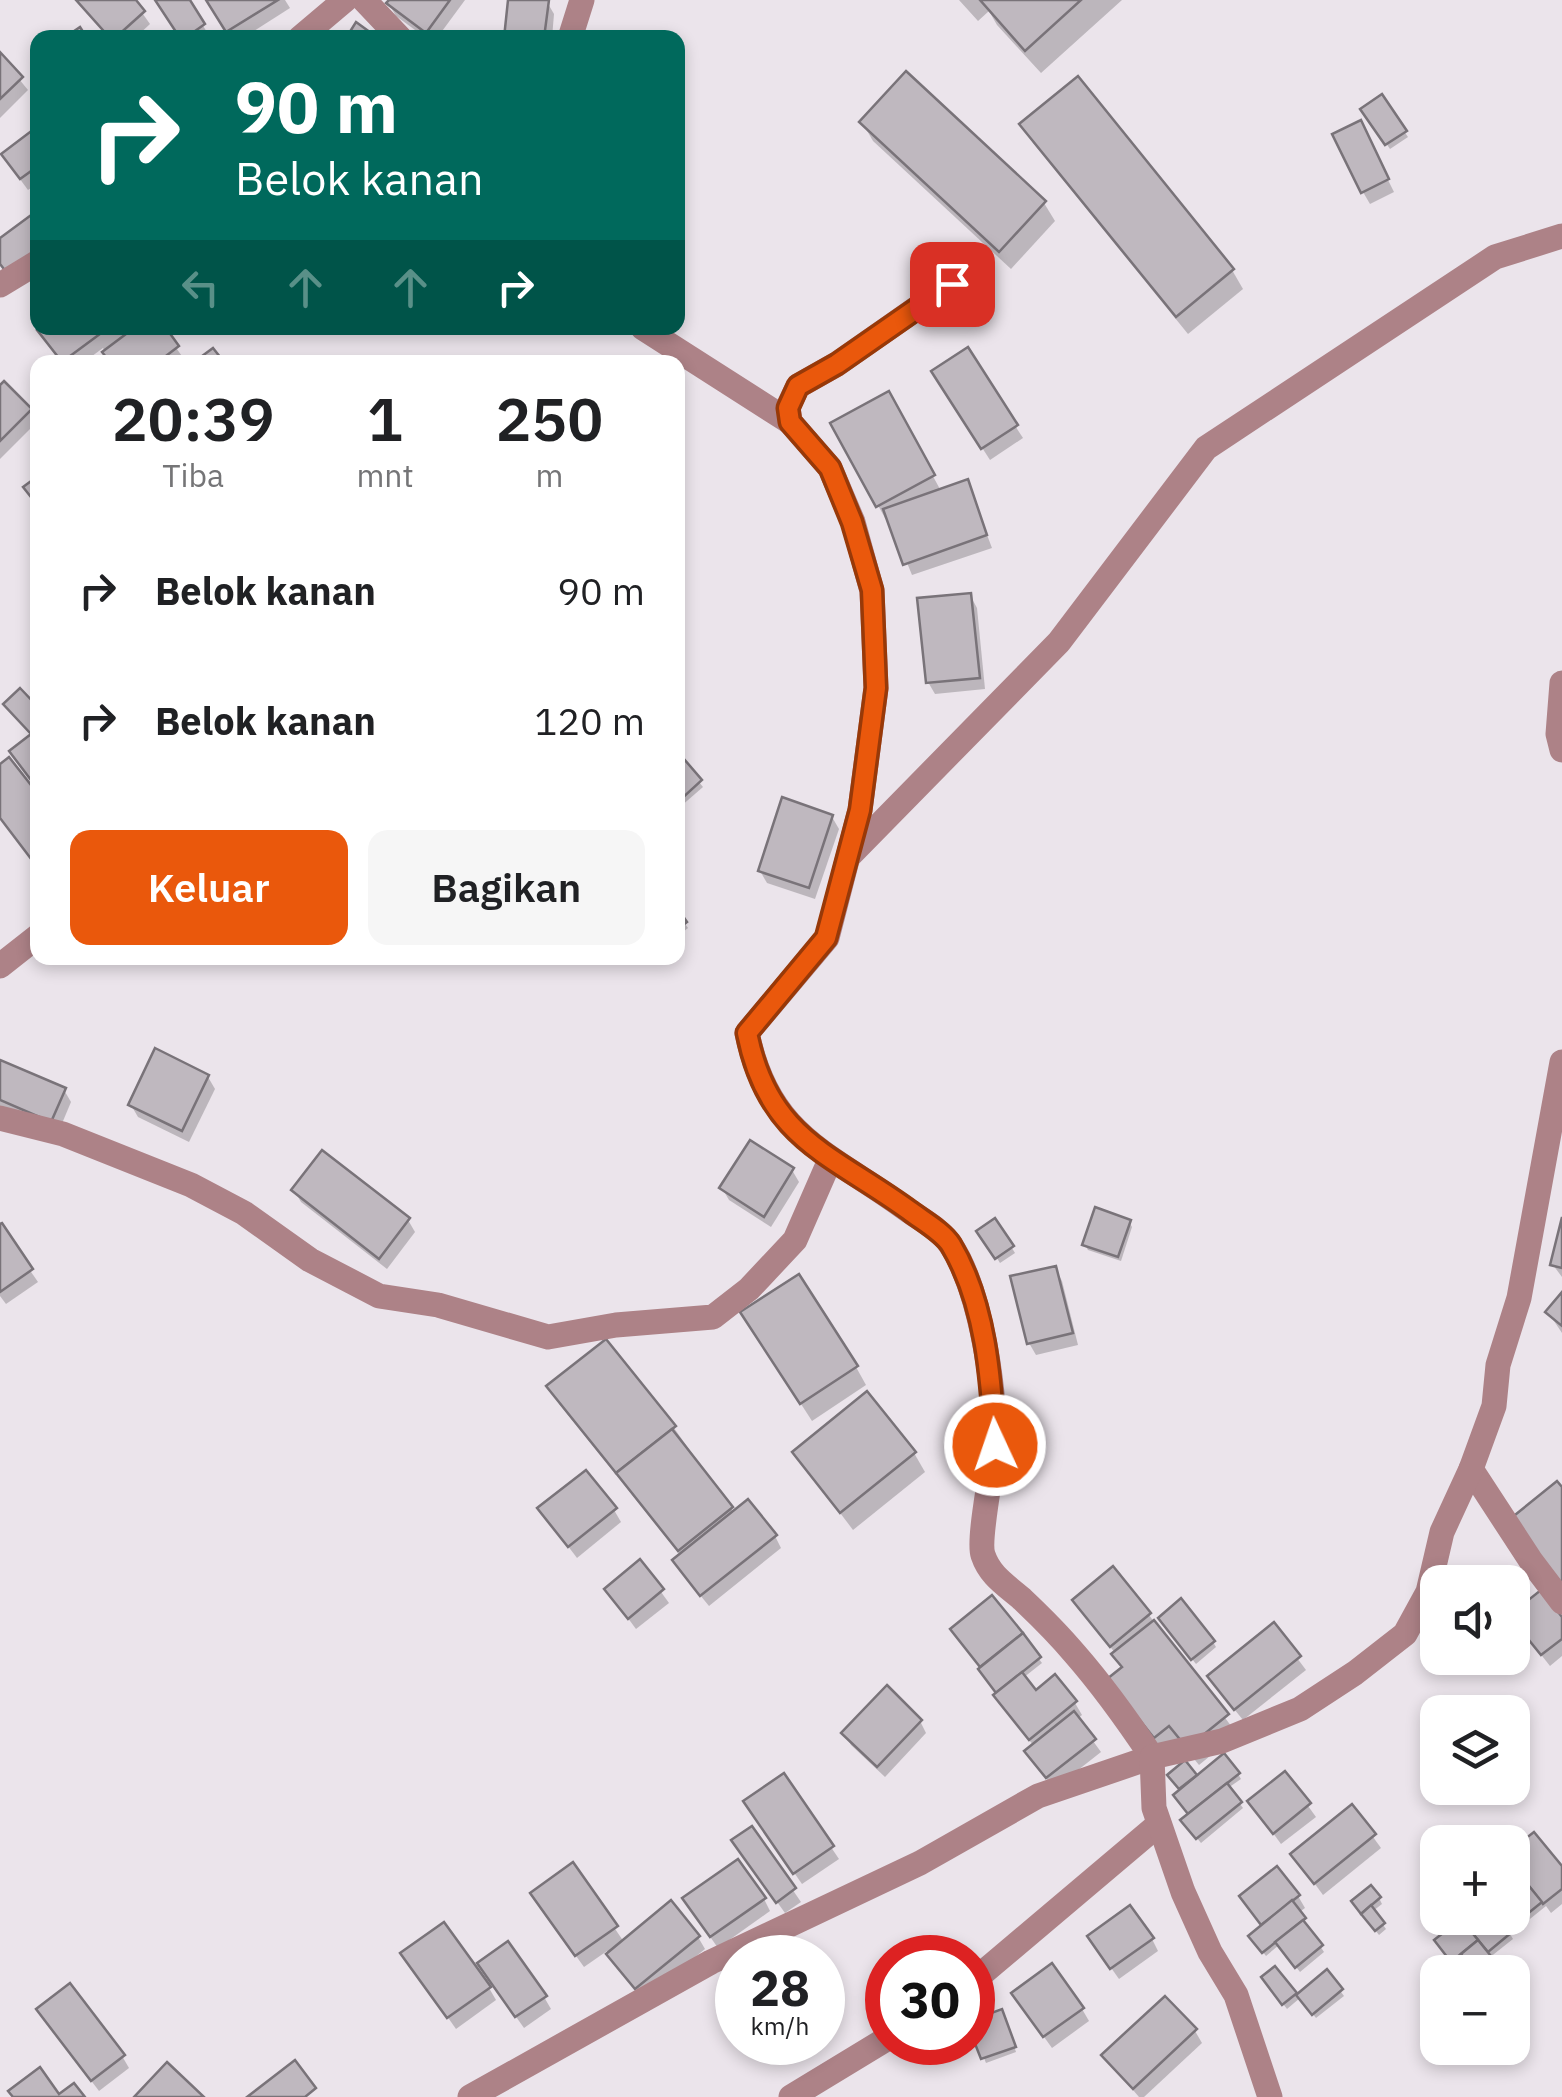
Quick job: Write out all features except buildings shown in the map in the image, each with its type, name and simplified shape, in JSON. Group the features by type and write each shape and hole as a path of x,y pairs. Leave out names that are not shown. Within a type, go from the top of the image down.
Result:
{"street":[{"path":"309,30 344,0"},
{"path":"364,0 392,30"},
{"path":"573,30 582,0"},
{"path":"847,858 1059,642 1206,448 1496,257 1562,236"},
{"path":"790,422 788,408 798,386 837,364 980,264"},
{"path":"0,285 30,267"},
{"path":"654,335 790,422 830,468 852,522 872,590 876,688 860,810 826,938 747,1033 753,1064 791,1128 830,1160 867,1180 950,1242 970,1288 991,1374 995,1445 981,1550 992,1574 1074,1652 1152,1757 1154,1808 1159,1824 1210,1952 1236,1995 1270,2097"},
{"path":"1562,683 1558,734 1562,750"},
{"path":"0,966 30,942"},
{"path":"470,2097 711,1962 920,1863 1038,1796 1152,1757 1222,1741 1300,1709 1404,1634 1428,1592 1442,1532 1494,1406 1498,1366 1519,1298 1562,1062"},
{"path":"0,1118 63,1134 191,1185 244,1213 310,1260 380,1296 438,1305 548,1337 616,1325 712,1318 749,1289 795,1240 830,1160"},
{"path":"1471,1469 1562,1602"},
{"path":"995,1963 1159,1824"},
{"path":"790,2097 865,2052"}],"route":[{"path":"952,284 837,364 798,386 788,408 790,422 830,468 852,522 872,590 876,688 860,810 826,938 747,1033 753,1064 791,1128 830,1160 867,1180 950,1242 970,1288 991,1374 995,1445"}]}
